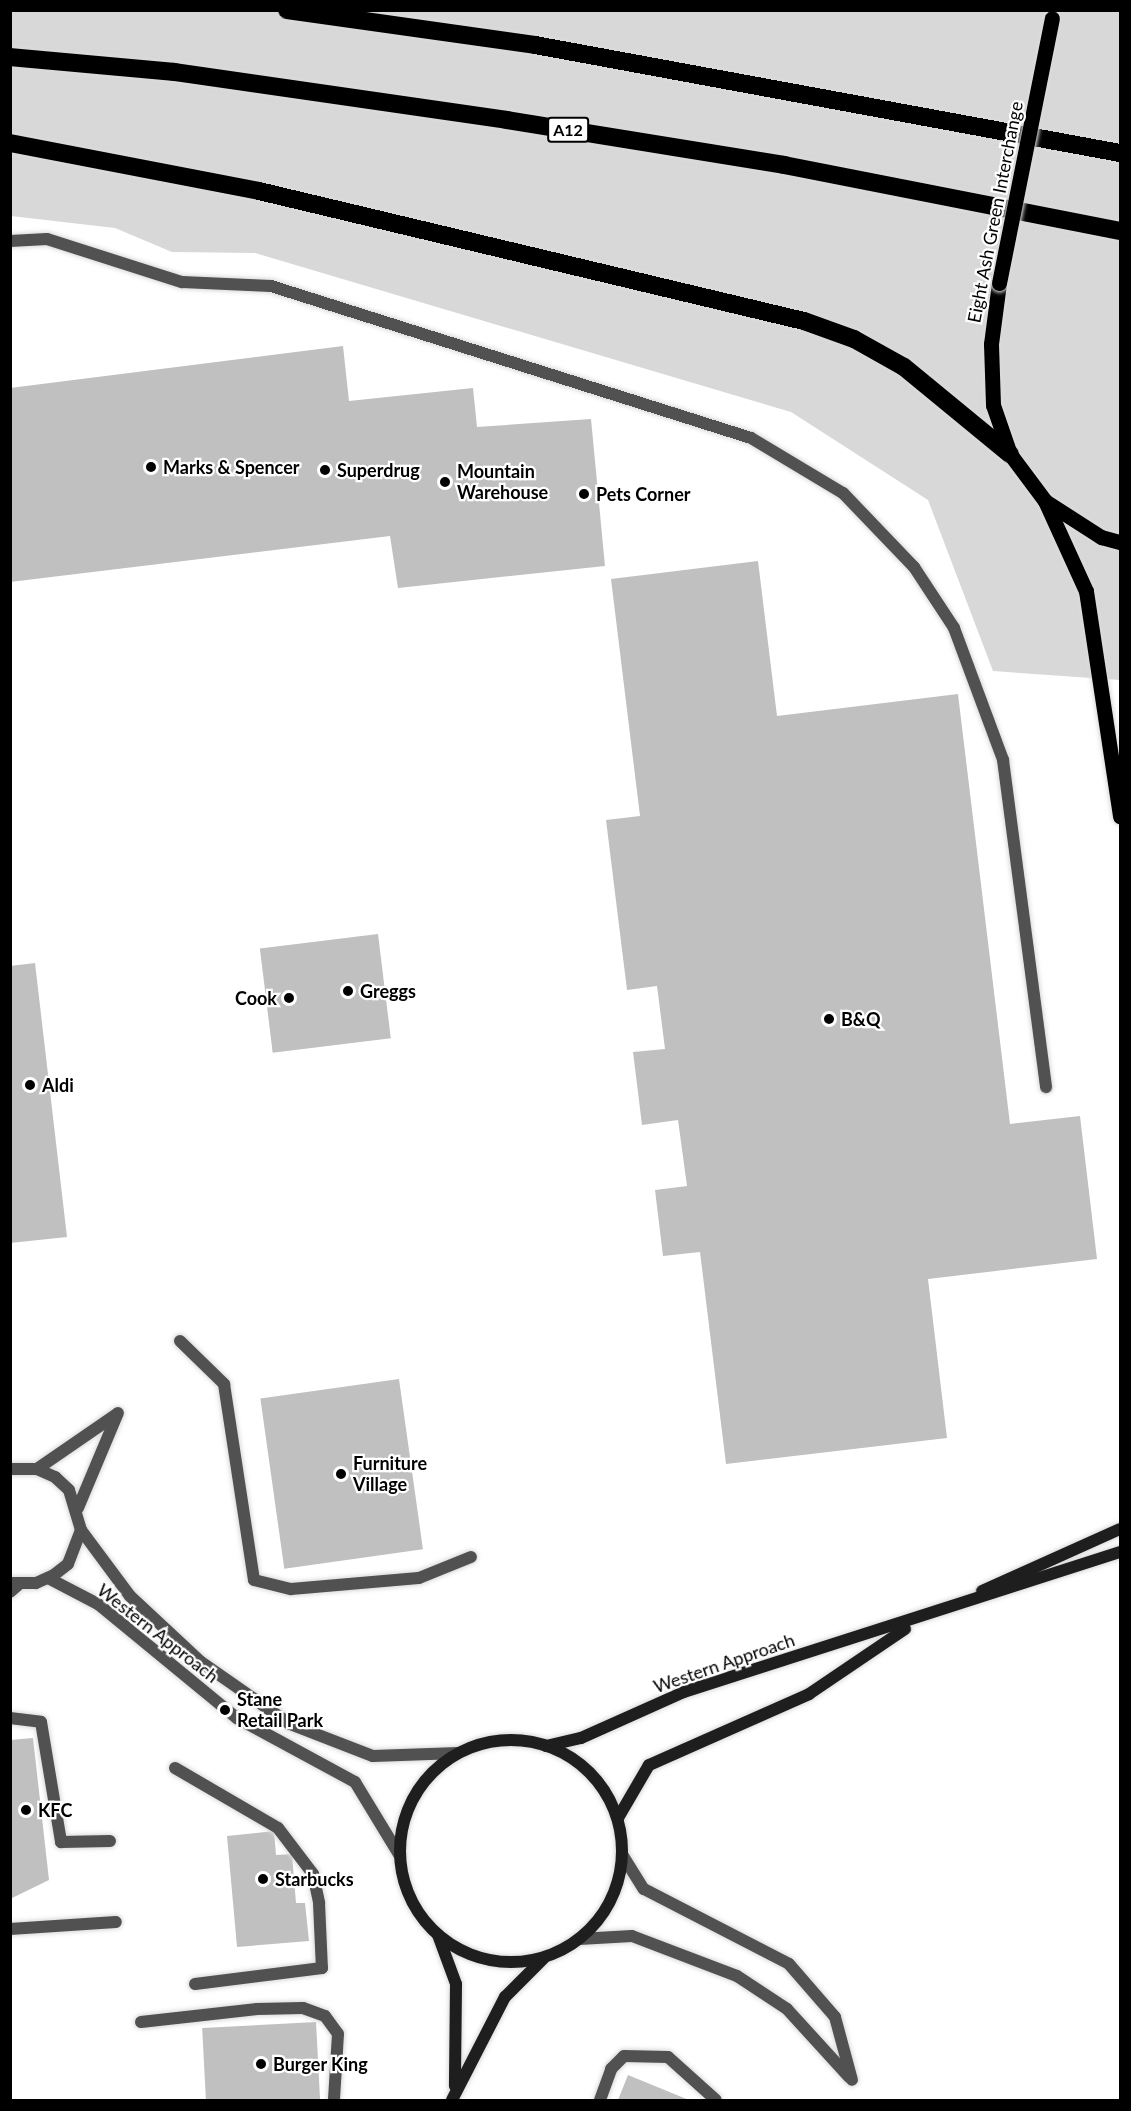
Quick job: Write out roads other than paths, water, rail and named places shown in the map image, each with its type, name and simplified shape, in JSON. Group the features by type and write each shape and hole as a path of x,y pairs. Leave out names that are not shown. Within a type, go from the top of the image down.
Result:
{"highway":[{"path":"287,10 535,45 1120,153"},
{"name":"A12","path":"10,57 174,72 507,120 784,165 1120,231"},
{"path":"10,143 259,191 804,321 854,339 904,367 1010,454"}],"main road":[{"name":"Eight Ash Green Interchange","path":"1054,14 999,283 991,344 993,405 1010,454 1045,501 1101,537 1120,542"},
{"path":"1045,501 1086,591 1120,816"}],"street":[{"path":"10,241 47,238 182,282 271,286 751,438 843,493 914,567 954,628 1003,760 1046,1087"},
{"path":"180,1341 224,1384 254,1580 291,1588 419,1578 471,1557"},
{"path":"37,1469 118,1413 78,1508"},
{"name":"Western Approach","path":"13,1466 37,1469 69,1491 78,1508 81,1530 69,1564 48,1578 13,1587"},
{"name":"Western Approach","path":"618,1818 649,1765 809,1694 916,1621 1120,1529"},
{"name":"Western Approach","path":"81,1530 130,1596 201,1662 290,1724 373,1756 458,1754"},
{"name":"Western Approach","path":"546,1746 581,1738 684,1692 916,1621 1120,1552"},
{"name":"Western Approach","path":"48,1578 98,1604 231,1714 355,1782 400,1856"},
{"path":"10,1718 41,1722 61,1842 110,1841"},
{"path":"452,2100 455,2087 456,1984 437,1934 411,1898 400,1856 414,1796 458,1754 492,1742 546,1746 583,1766 618,1818 623,1856 614,1894 579,1939 545,1957 505,1997 455,2087"},
{"path":"175,1768 278,1828 313,1874 318,1903 322,1968 195,1984"},
{"path":"579,1939 632,1936 737,1976 787,2009 852,2080 835,2017 789,1964 644,1889 623,1856"},
{"path":"10,1929 116,1922"},
{"path":"437,1934 488,1959 545,1957"},
{"path":"141,2022 256,2009 303,2008 326,2016 338,2034 334,2100"},
{"path":"600,2100 611,2069 624,2056 668,2057 716,2100"}],"place":[{"name":"Marks & Spencer","path":"151,467"},
{"name":"Superdrug","path":"325,470"},
{"name":"Mountain Warehouse","path":"445,482"},
{"name":"Pets Corner","path":"584,494"},
{"name":"Greggs","path":"348,991"},
{"name":"Cook","path":"289,998"},
{"name":"B&Q","path":"829,1019"},
{"name":"Aldi","path":"30,1085"},
{"name":"Furniture Village","path":"341,1474"},
{"name":"Stane Retail Park","path":"225,1710"},
{"name":"KFC","path":"26,1810"},
{"name":"Starbucks","path":"263,1879"},
{"name":"Burger King","path":"261,2064"}]}
